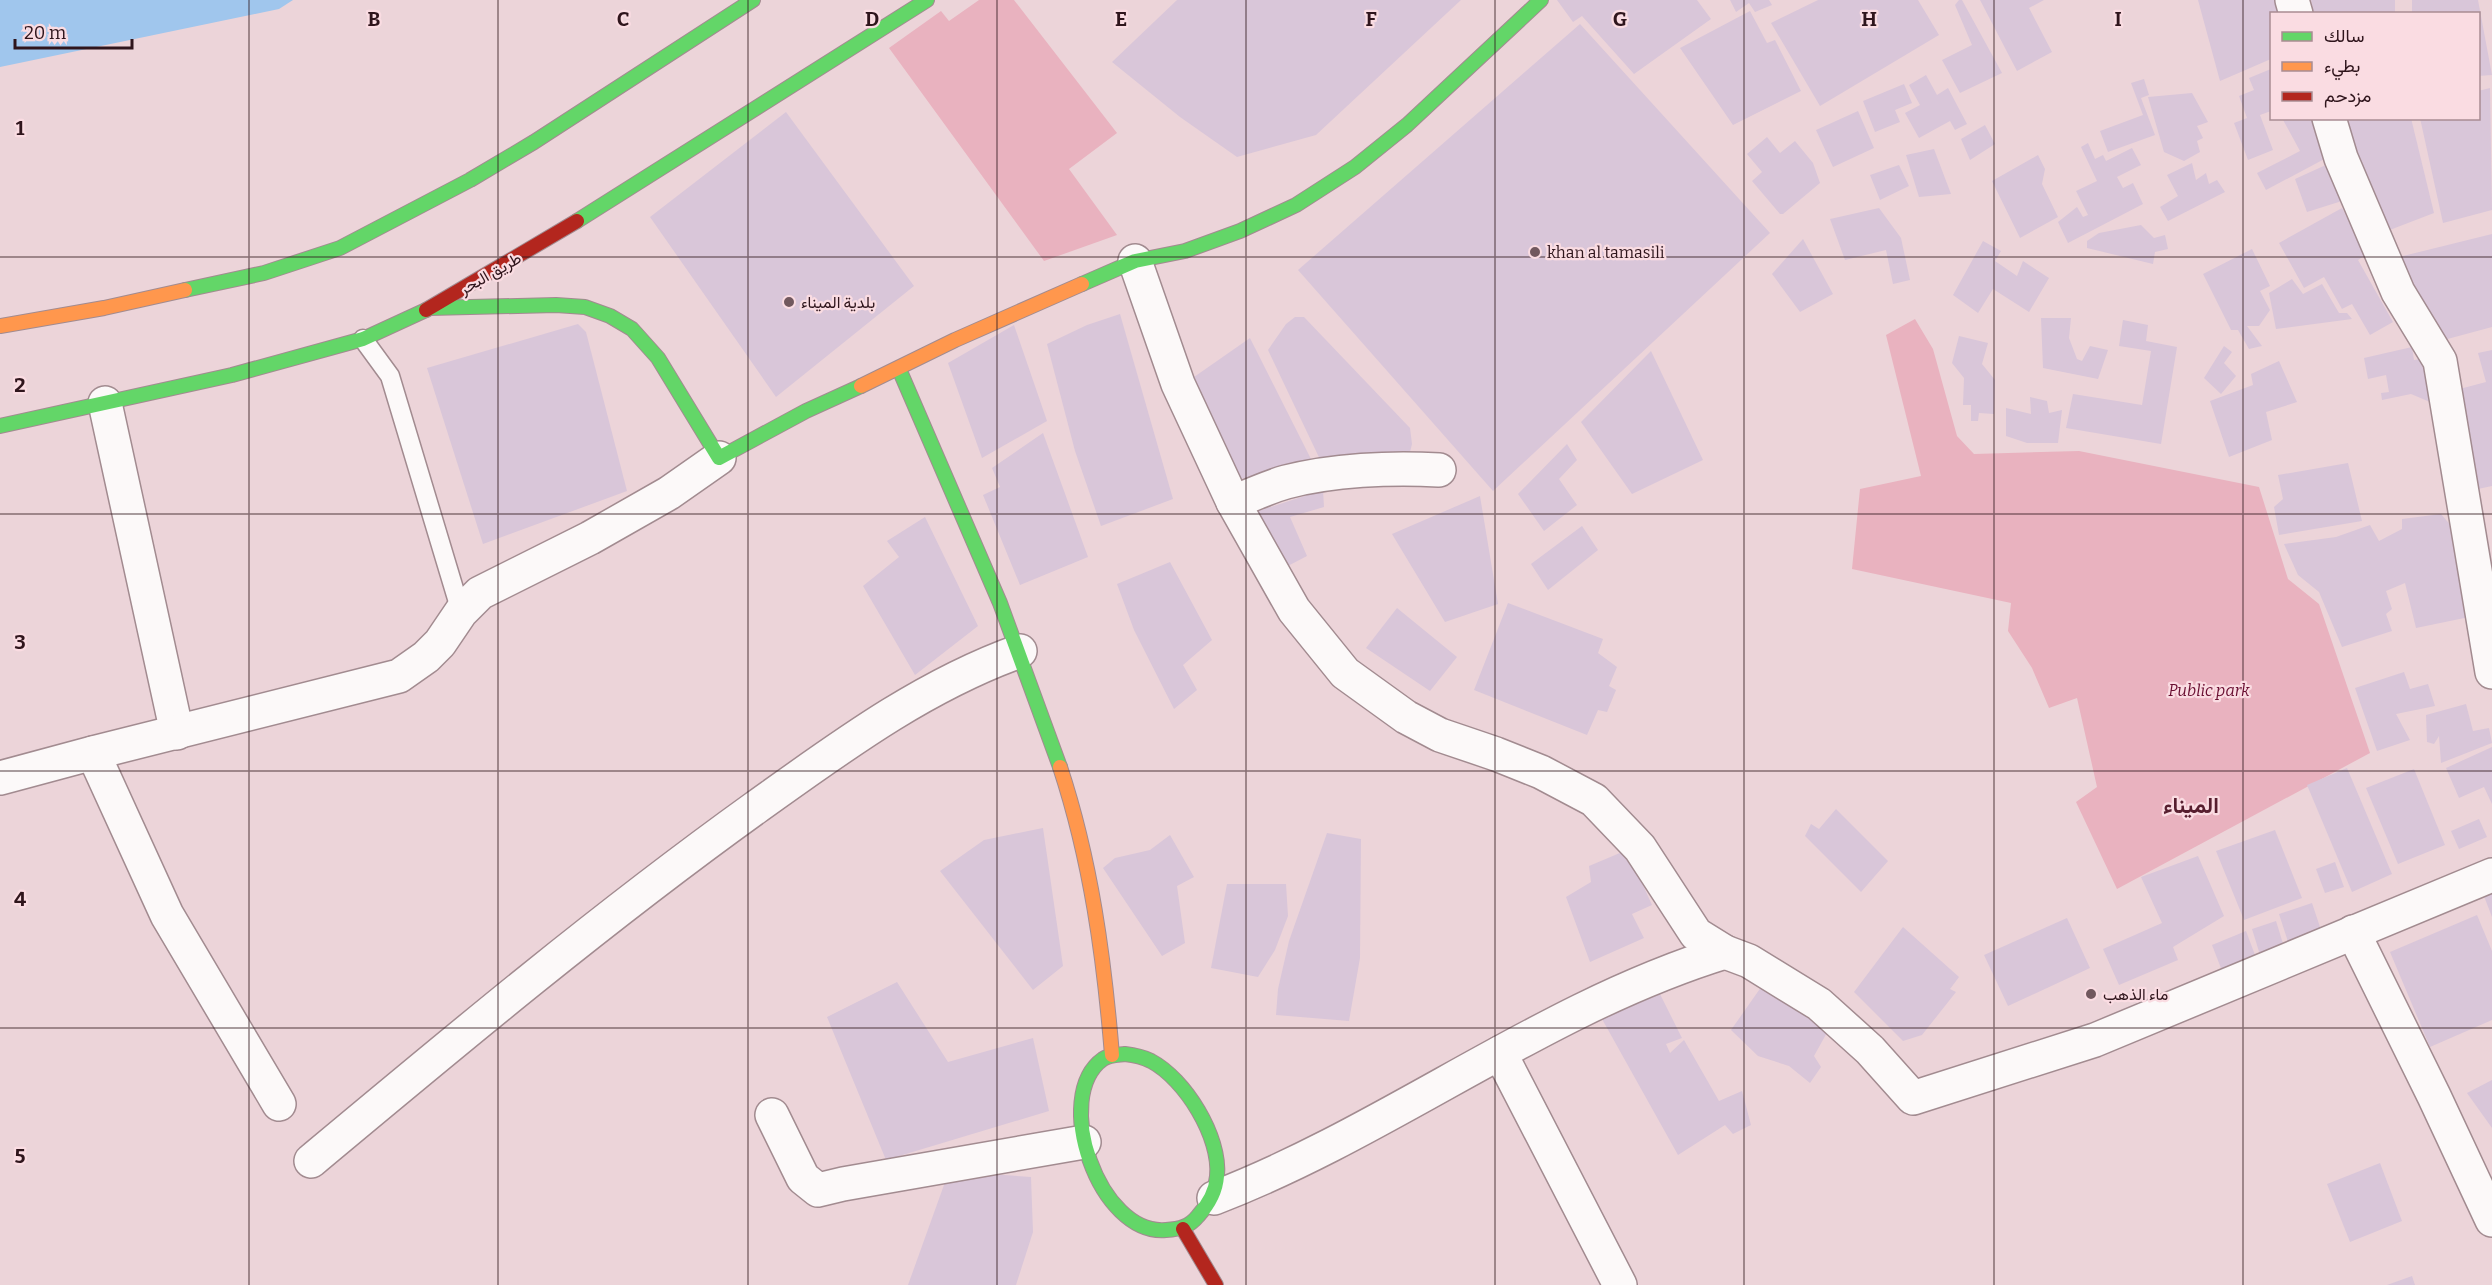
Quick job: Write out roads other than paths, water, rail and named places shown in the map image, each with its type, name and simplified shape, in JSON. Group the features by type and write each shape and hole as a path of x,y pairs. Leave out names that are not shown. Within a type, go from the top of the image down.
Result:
{"main road":[{"path":"0,326 241,279 340,248 470,180 534,142 753,0"},
{"name":"طريق البحر","path":"0,426 232,375 363,339 430,308 649,177 927,0"},
{"path":"430,308 556,305 585,307 610,316 632,329 658,358 719,458 806,411 899,369 955,340 1135,261 1185,251 1240,231 1296,205 1355,167 1407,125 1541,0"},
{"path":"899,369 1020,651 1051,740 1082,844 1099,930 1112,1055"},
{"path":"1125,1053 1145,1058 1160,1067 1188,1096 1201,1116 1218,1159 1218,1178 1214,1198 1193,1222 1183,1229 1165,1233 1145,1230 1129,1222 1105,1195 1084,1142 1080,1110 1090,1077 1099,1062 1112,1055 1125,1053"},
{"path":"1183,1229 1216,1285"}],"street":[{"path":"2330,120 2341,158 2398,292 2440,361 2492,672"},
{"path":"1135,261 1178,384 1233,502 1294,610 1345,673 1406,717 1440,735 1541,772 1594,800 1640,848 1696,934 1725,952 1749,962 1819,1004 1870,1050 1913,1098 2095,1040 2492,875"},
{"path":"105,403 177,733"},
{"path":"0,778 399,676 426,657 440,643 461,612 480,593 600,532 669,493 719,458"},
{"path":"1233,502 1285,482 1404,468 1439,470"},
{"path":"311,1161 536,975 733,824 896,711 960,675 1020,651"},
{"path":"93,753 166,915 279,1104"},
{"path":"2354,932 2492,1220"},
{"path":"1214,1198 1277,1173 1500,1053 1654,976 1725,952"},
{"path":"1500,1053 1620,1285"},
{"path":"772,1115 803,1178 818,1190 1084,1142"}],"lane":[{"path":"363,339 390,376 461,612"}],"water":[{"path":"0,0 293,0 279,9 0,67"}],"place":[{"name":"khan al tamasili","path":"1535,252"},
{"name":"بلدية الميناء","path":"789,302"},
{"name":"ماء الذهب","path":"2091,994"}],"district":[{"name":"الميناء","path":"2191,805"}],"park label":[{"name":"Public park","path":"2209,690"}]}
